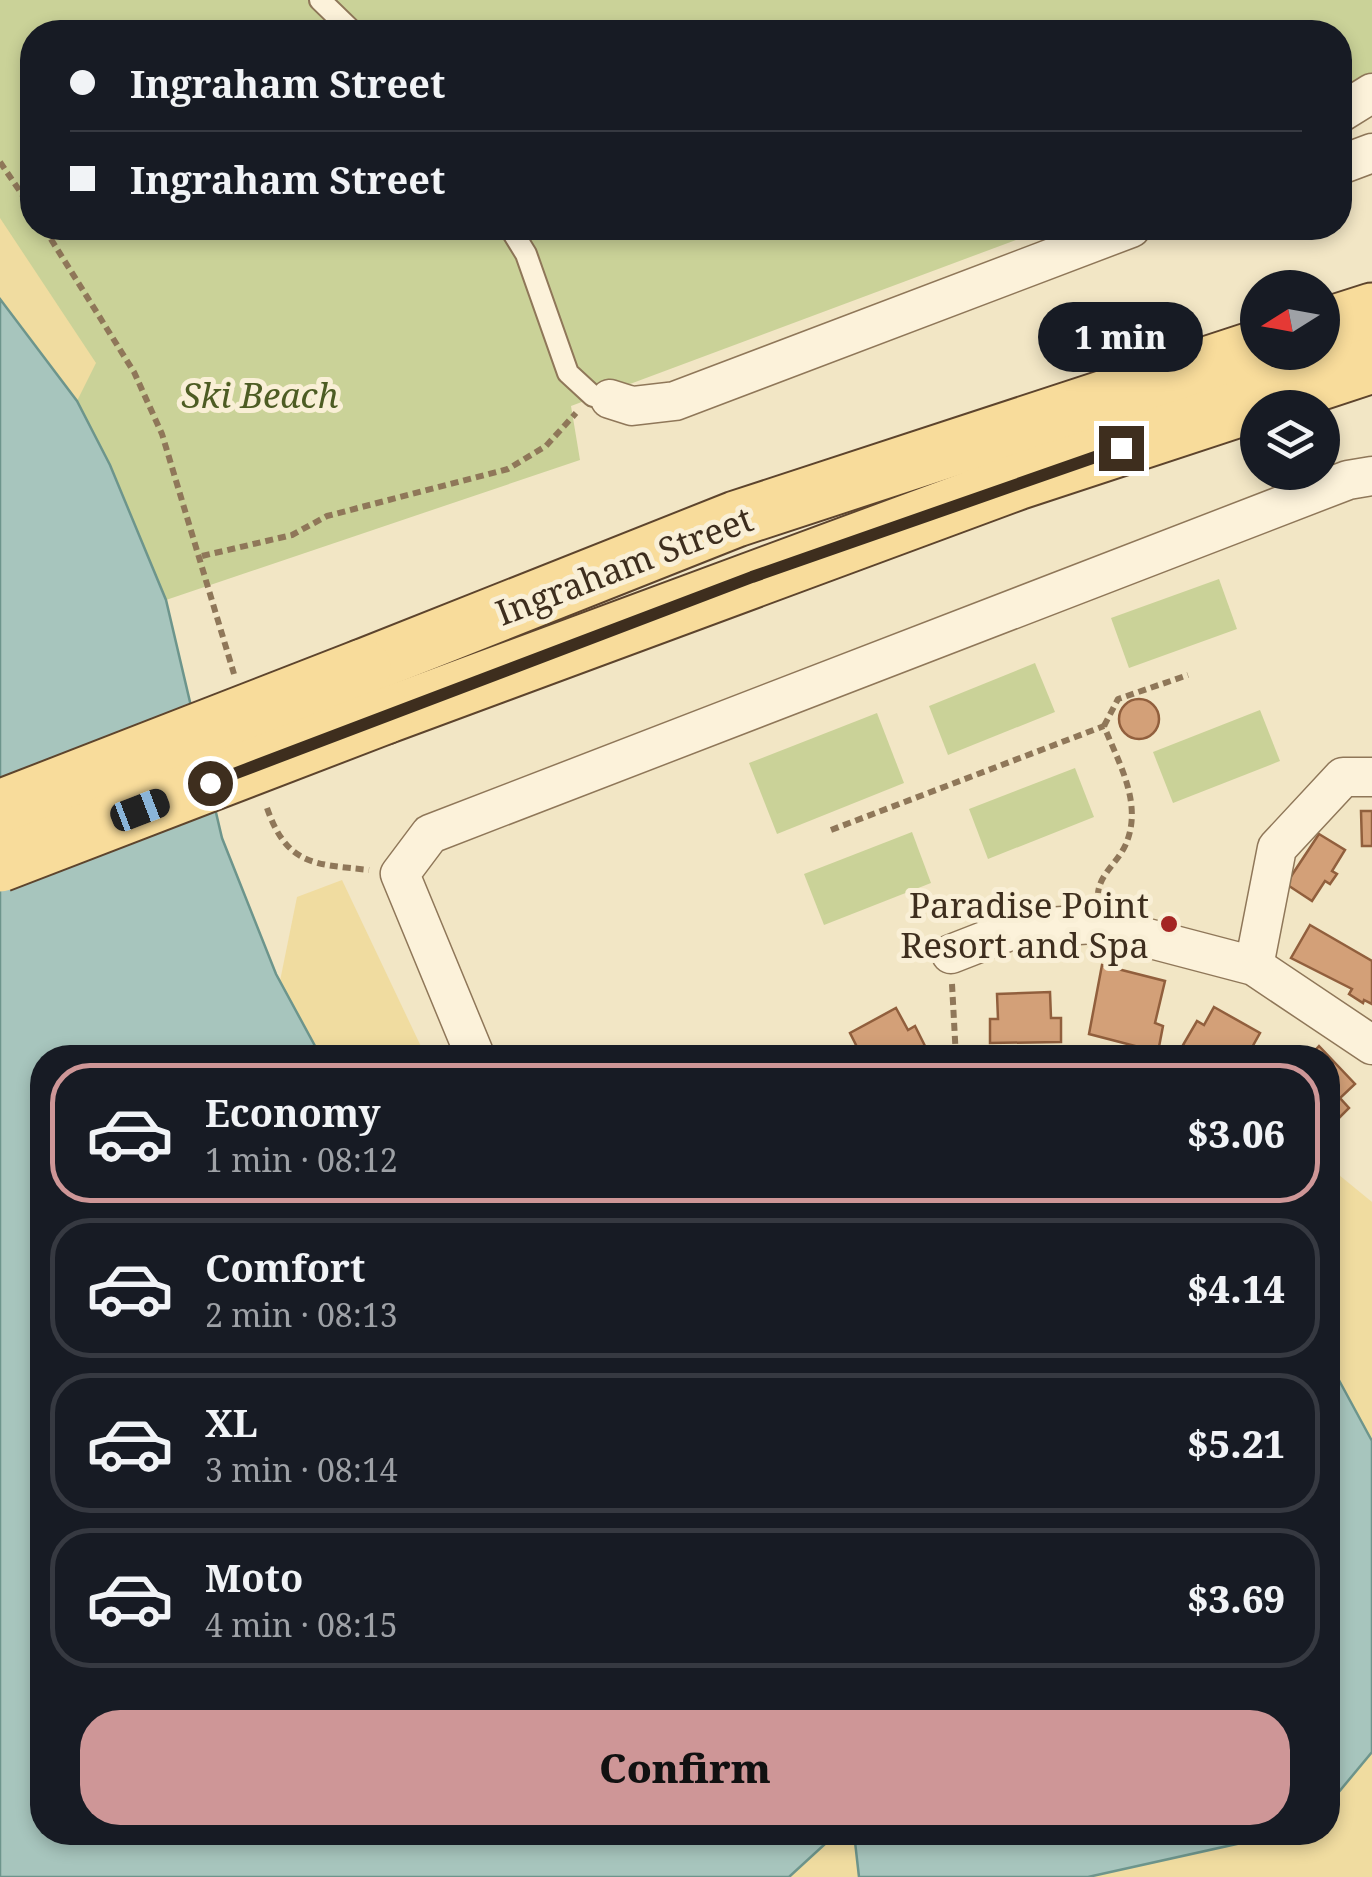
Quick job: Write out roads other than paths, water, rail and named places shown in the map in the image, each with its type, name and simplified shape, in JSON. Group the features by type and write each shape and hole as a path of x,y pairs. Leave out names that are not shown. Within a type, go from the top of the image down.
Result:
{"main road":[{"path":"1340,321 1372,310"},
{"name":"Ingraham Street","path":"0,808 736,519 1240,354"},
{"name":"Ingraham Street","path":"0,864 385,716 1017,482 1372,365"}],"street":[{"path":"602,398 632,406 675,401 1099,240"},
{"path":"471,1045 400,874 430,834 1348,480 1372,476"},
{"path":"1254,966 1276,848 1343,776 1372,777"},
{"path":"951,954 1015,929 1094,924 1254,966 1372,1045"}],"lane":[{"path":"320,0 341,20"},
{"path":"517,240 526,254 568,373 602,398"}],"water":[{"path":"0,299 77,401 110,465 166,600 222,838 276,974 314,1045 30,1045 30,1845 824,1845 789,1877 0,1877"},
{"path":"1340,1382 1372,1441 1372,1752 1340,1791"},
{"path":"855,1845 1232,1845 1088,1877 859,1877"}],"place":[{"name":"Paradise Point Resort and Spa","path":"1169,924"}],"park label":[{"name":"Ski Beach","path":"260,394"}]}
